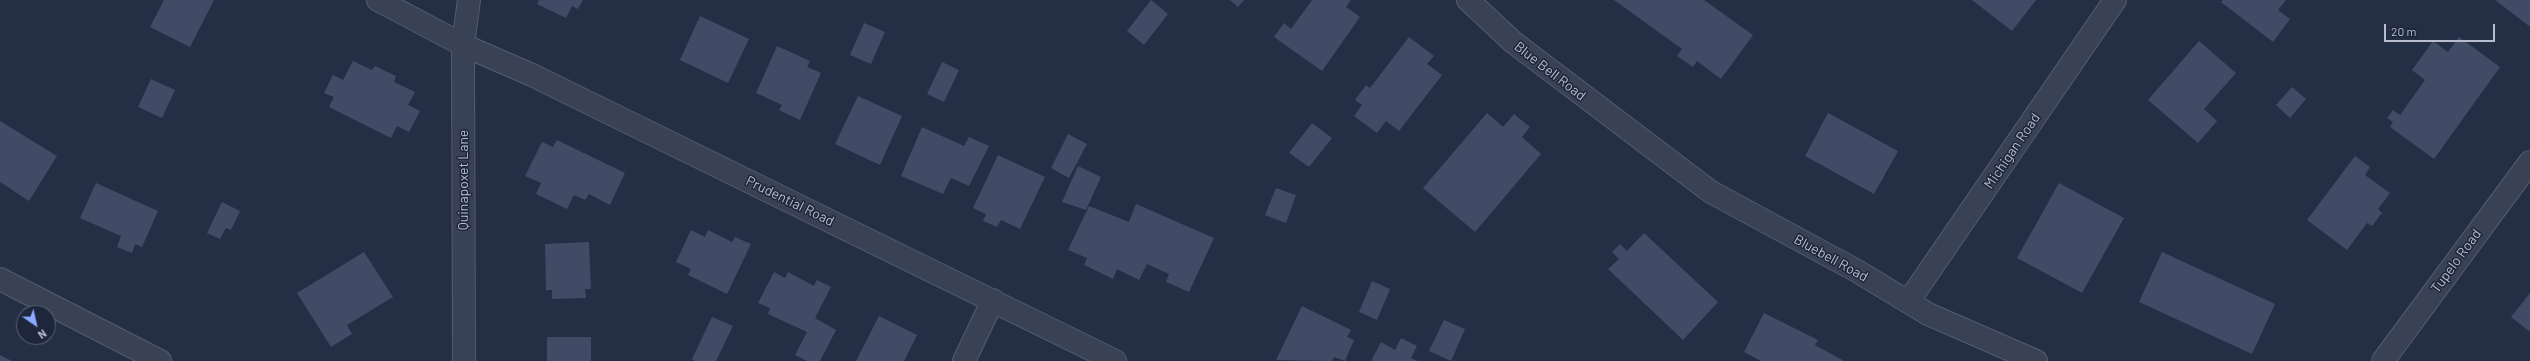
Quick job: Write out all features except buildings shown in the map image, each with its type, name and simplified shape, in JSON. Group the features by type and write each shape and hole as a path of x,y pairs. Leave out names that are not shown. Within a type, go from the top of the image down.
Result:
{"street":[{"name":"Prudential Road","path":"378,0 463,44 532,75 1115,361"},
{"name":"Quinapoxet Lane","path":"464,361 463,44 469,0"},
{"name":"Blue Bell Road","path":"1468,0 1513,42 1636,137"},
{"name":"Michigan Road","path":"1908,302 2115,0"},
{"name":"Bluebell Road","path":"1636,137 1711,192 1857,271 1928,314 2036,361"},
{"name":"Tupelo Road","path":"2383,361 2530,162"},
{"path":"0,279 160,361"},
{"path":"964,361 993,300"}]}
